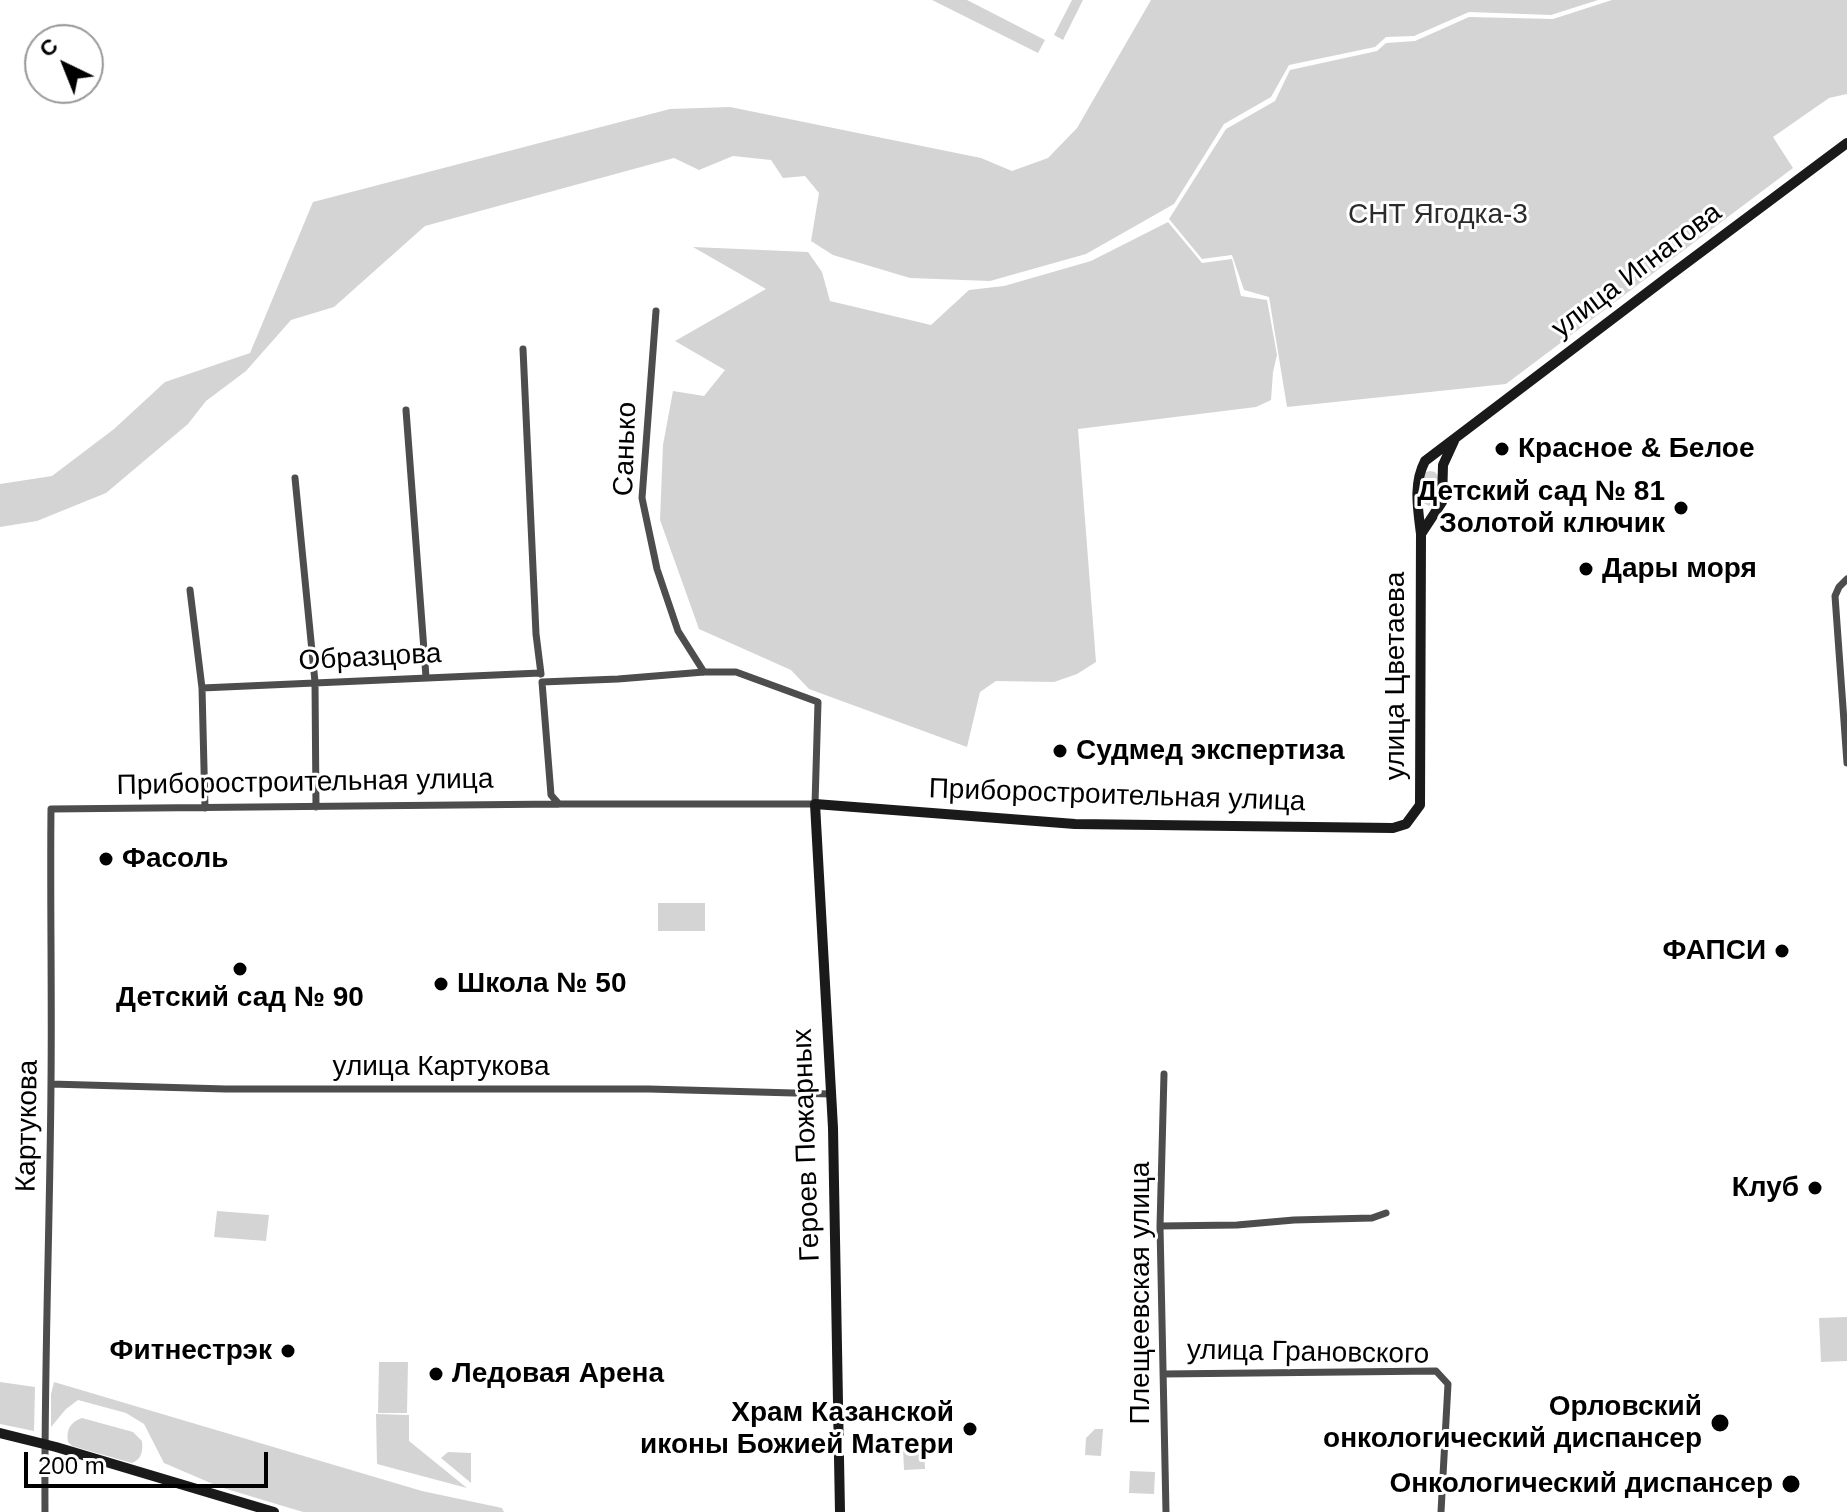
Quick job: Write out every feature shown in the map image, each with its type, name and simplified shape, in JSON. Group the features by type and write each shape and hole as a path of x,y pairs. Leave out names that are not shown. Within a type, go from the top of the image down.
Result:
{"main road":[{"name":"улица Игнатова","path":"1421,472 1431,456 1847,143"},
{"path":"1438,508 1442,502 1436,470 1443,465 1456,438"},
{"name":"улица Цветаева","path":"1413,816 1420,805 1421,534 1417,504 1421,472"},
{"name":"улица Цветаева","path":"1421,534 1438,508"},
{"name":"Приборостроительная улица","path":"815,804 1109,825 1393,828 1406,824 1413,816"},
{"name":"Героев Пожарных","path":"815,804 830,1094 840,1512"},
{"path":"0,1433 274,1512"}],"street":[{"name":"Санько","path":"656,311 642,498 657,569 678,631 704,672"},
{"path":"523,349 536,634 551,795 559,804"},
{"path":"406,410 426,677"},
{"path":"1421,472 1436,470"},
{"path":"295,478 315,682 316,807"},
{"path":"1417,504 1427,512 1438,508"},
{"path":"1847,579 1835,596 1847,763"},
{"path":"190,590 202,688 205,808"},
{"path":"541,677 618,679 736,672 818,702 815,804"},
{"name":"Образцова","path":"202,688 426,677 541,677"},
{"name":"Приборостроительная улица","path":"51,809 815,804"},
{"name":"Картукова","path":"45,1512 51,809"},
{"name":"Плещеевская улица","path":"1164,1074 1160,1226 1166,1512"},
{"name":"улица Картукова","path":"51,1084 226,1089 649,1089 830,1094"},
{"path":"1160,1226 1372,1218 1386,1213"},
{"name":"улица Грановского","path":"1163,1374 1438,1372 1448,1384 1441,1512"}],"green space":[{"path":"932,0 967,0 1045,40 1038,53"},
{"path":"1072,0 1083,0 1063,40 1054,35"},
{"path":"1151,0 1598,0 1551,15 1469,12 1414,36 1386,37 1375,47 1289,65 1271,97 1224,124 1174,204 1086,254 990,281 910,278 833,255 811,241 819,193 805,176 783,178 771,160 733,156 699,170 674,158 425,226 334,307 291,320 246,371 206,401 188,424 106,493 37,521 0,527 0,484 52,476 114,429 165,382 250,353 313,202 670,109 730,107 981,158 1012,171 1048,158 1077,128"},
{"name":"СНТ Ягодка-3","path":"1612,0 1847,0 1847,94 1829,98 1773,137 1793,168 1506,384 1287,407 1269,297 1244,290 1232,255 1202,259 1169,219 1226,129 1275,101 1290,70 1377,51 1386,43 1415,41 1469,17 1553,19"},
{"path":"1168,222 1202,263 1232,259 1241,296 1267,300 1277,355 1271,400 1256,407 1078,429 1096,662 1077,674 1054,682 996,681 980,692 967,747 809,689 791,670 699,629 660,520 663,445 673,391 704,396 725,370 675,341 766,289 693,247 808,252 822,272 830,301 931,325 969,290 1004,286 1091,261"},
{"path":"1430,471 1439,477 1437,502 1429,506 1422,502 1423,479"},
{"path":"658,903 705,903 705,931 658,931"},
{"path":"217,1211 269,1215 266,1241 214,1237"},
{"path":"1847,1317 1847,1361 1821,1362 1819,1318"},
{"path":"379,1362 408,1362 407,1413 378,1413"},
{"path":"0,1382 35,1387 34,1431 0,1424"},
{"path":"54,1382 422,1491 502,1508 504,1512 303,1512 220,1487 164,1463 144,1424 126,1413 78,1400 51,1427"},
{"path":"376,1414 409,1415 409,1441 467,1488 377,1464"},
{"path":"82,1418 133,1432 142,1441 140,1457 132,1463 72,1446 68,1442 68,1430"},
{"path":"1095,1429 1103,1429 1101,1456 1085,1455 1086,1438"},
{"path":"924,1446 925,1469 904,1470 903,1447"},
{"path":"448,1452 471,1453 471,1483 441,1458"},
{"path":"1130,1471 1155,1472 1154,1494 1129,1493"}],"place":[{"name":"Красное & Белое","path":"1502,449"},
{"name":"Детский сад № 81 Золотой ключик","path":"1681,508"},
{"name":"Дары моря","path":"1586,569"},
{"name":"Судмед экспертиза","path":"1060,751"},
{"name":"Фасоль","path":"106,859"},
{"name":"ФАПСИ","path":"1782,951"},
{"name":"Детский сад № 90","path":"240,969"},
{"name":"Школа № 50","path":"441,984"},
{"name":"Клуб","path":"1815,1188"},
{"name":"Фитнестрэк","path":"288,1351"},
{"name":"Ледовая Арена","path":"436,1374"},
{"name":"Орловский онкологический диспансер","path":"1720,1423"},
{"name":"Храм Казанской иконы Божией Матери","path":"970,1429"},
{"name":"Онкологический диспансер","path":"1791,1484"}]}
